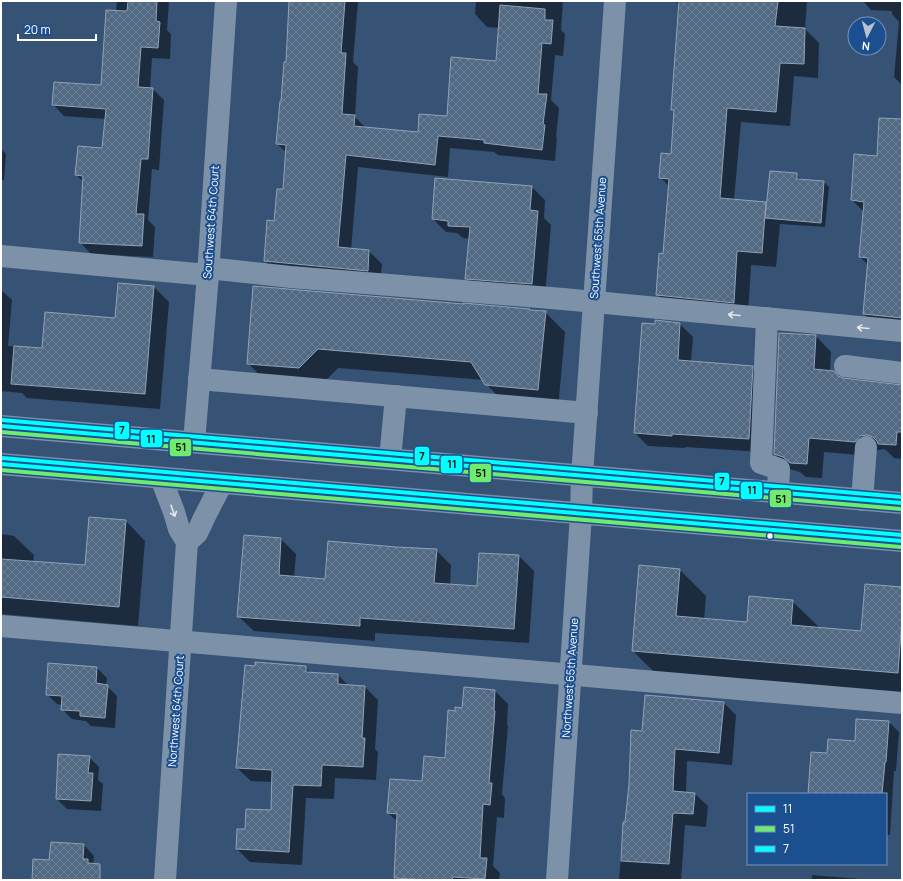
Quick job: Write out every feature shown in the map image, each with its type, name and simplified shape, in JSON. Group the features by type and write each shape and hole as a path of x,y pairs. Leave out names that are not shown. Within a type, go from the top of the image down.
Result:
{"main road":[{"path":"1,426 902,503"},
{"path":"1,464 902,541"}],"street":[{"name":"Southwest 64th Court","path":"194,442 208,272 226,1"},
{"name":"Southwest 65th Avenue","path":"582,476 615,1"},
{"path":"1,256 291,277 594,302 902,332"},
{"path":"767,318 761,463 779,469 778,492"},
{"path":"845,366 902,373"},
{"path":"199,379 587,413"},
{"path":"390,459 396,396"},
{"path":"862,500 866,447"},
{"name":"Northwest 65th Avenue","path":"557,880 581,514 582,476"},
{"path":"161,478 179,529 188,542 198,533 222,484"},
{"name":"Northwest 64th Court","path":"165,880 188,542"},
{"path":"1,626 902,702"}],"building":[{"path":"128,1 157,1 156,21 160,22 158,48 141,47 138,87 153,88 148,159 141,159 136,214 144,214 142,246 79,243 83,176 75,175 78,146 102,148 106,109 52,105 54,82 101,85 106,10 127,11"},
{"path":"289,1 345,1 341,53 346,53 342,114 355,115 354,126 418,132 419,114 447,116 451,57 496,61 500,5 545,9 545,20 553,20 551,44 542,43 538,94 547,94 543,124 545,125 542,150 484,143 484,140 438,136 435,165 346,155 338,247 369,250 368,271 264,261 267,220 274,221 277,189 283,189 286,145 276,144 284,62 286,62"},
{"path":"679,1 778,1 775,26 805,28 804,64 780,63 776,112 727,108 720,198 766,202 762,253 737,251 734,303 656,295 659,253 663,254 669,179 659,178 661,153 671,154 674,110 671,110"},
{"path":"879,118 902,119 902,318 863,314 868,258 859,257 864,202 851,200 854,154 877,156"},
{"path":"770,171 797,173 797,179 824,181 821,223 765,218"},
{"path":"435,178 532,186 530,210 538,211 532,284 465,279 470,227 448,226 448,221 432,219"},
{"path":"118,283 154,286 145,394 11,384 14,346 42,348 45,312 115,318"},
{"path":"253,286 546,311 538,390 485,385 471,362 318,349 299,368 247,364"},
{"path":"655,320 680,323 678,360 753,366 749,439 634,433 642,323 655,324"},
{"path":"779,333 816,335 814,369 834,371 838,376 843,378 902,385 902,432 897,432 896,445 878,444 873,437 867,435 860,436 855,442 809,438 807,464 790,463 783,457 774,454"},
{"path":"89,517 126,520 119,607 1,597 1,559 85,565"},
{"path":"244,535 281,538 279,575 325,579 328,541 437,549 434,583 477,586 479,553 519,555 514,629 360,618 360,626 237,617"},
{"path":"639,565 680,569 676,616 747,622 749,596 793,600 791,625 861,631 865,584 902,587 902,618 898,673 632,651"},
{"path":"255,662 306,666 306,672 338,674 338,684 365,686 362,738 365,738 363,767 322,765 321,786 293,785 289,852 236,849 237,829 245,829 246,809 271,810 272,770 236,768 245,665 255,666"},
{"path":"48,663 97,667 96,683 108,685 105,718 80,716 80,711 61,710 62,696 46,695"},
{"path":"464,687 495,690 495,711 489,783 492,783 490,805 483,804 480,858 487,858 485,879 453,877 452,880 394,878 397,814 387,813 390,779 422,781 424,756 445,758 448,710 455,711 455,707 462,708"},
{"path":"645,695 724,702 719,753 675,749 673,791 695,793 693,814 673,813 669,864 621,861 623,822 625,822 629,784 631,730 642,731"},
{"path":"856,719 889,721 882,793 808,793 811,752 827,753 828,739 855,741"},
{"path":"58,754 90,756 88,773 93,773 91,801 56,799"},
{"path":"51,842 84,844 83,859 88,859 88,863 100,864 100,880 32,880 33,859 49,860"}],"transit line":[{"name":"7","path":"2,420 902,497"},
{"name":"11","path":"1,426 902,503"},
{"name":"51","path":"1,432 901,509"},
{"name":"7","path":"2,458 902,535"},
{"name":"11","path":"1,464 902,541"},
{"name":"51","path":"1,470 901,547"}]}
